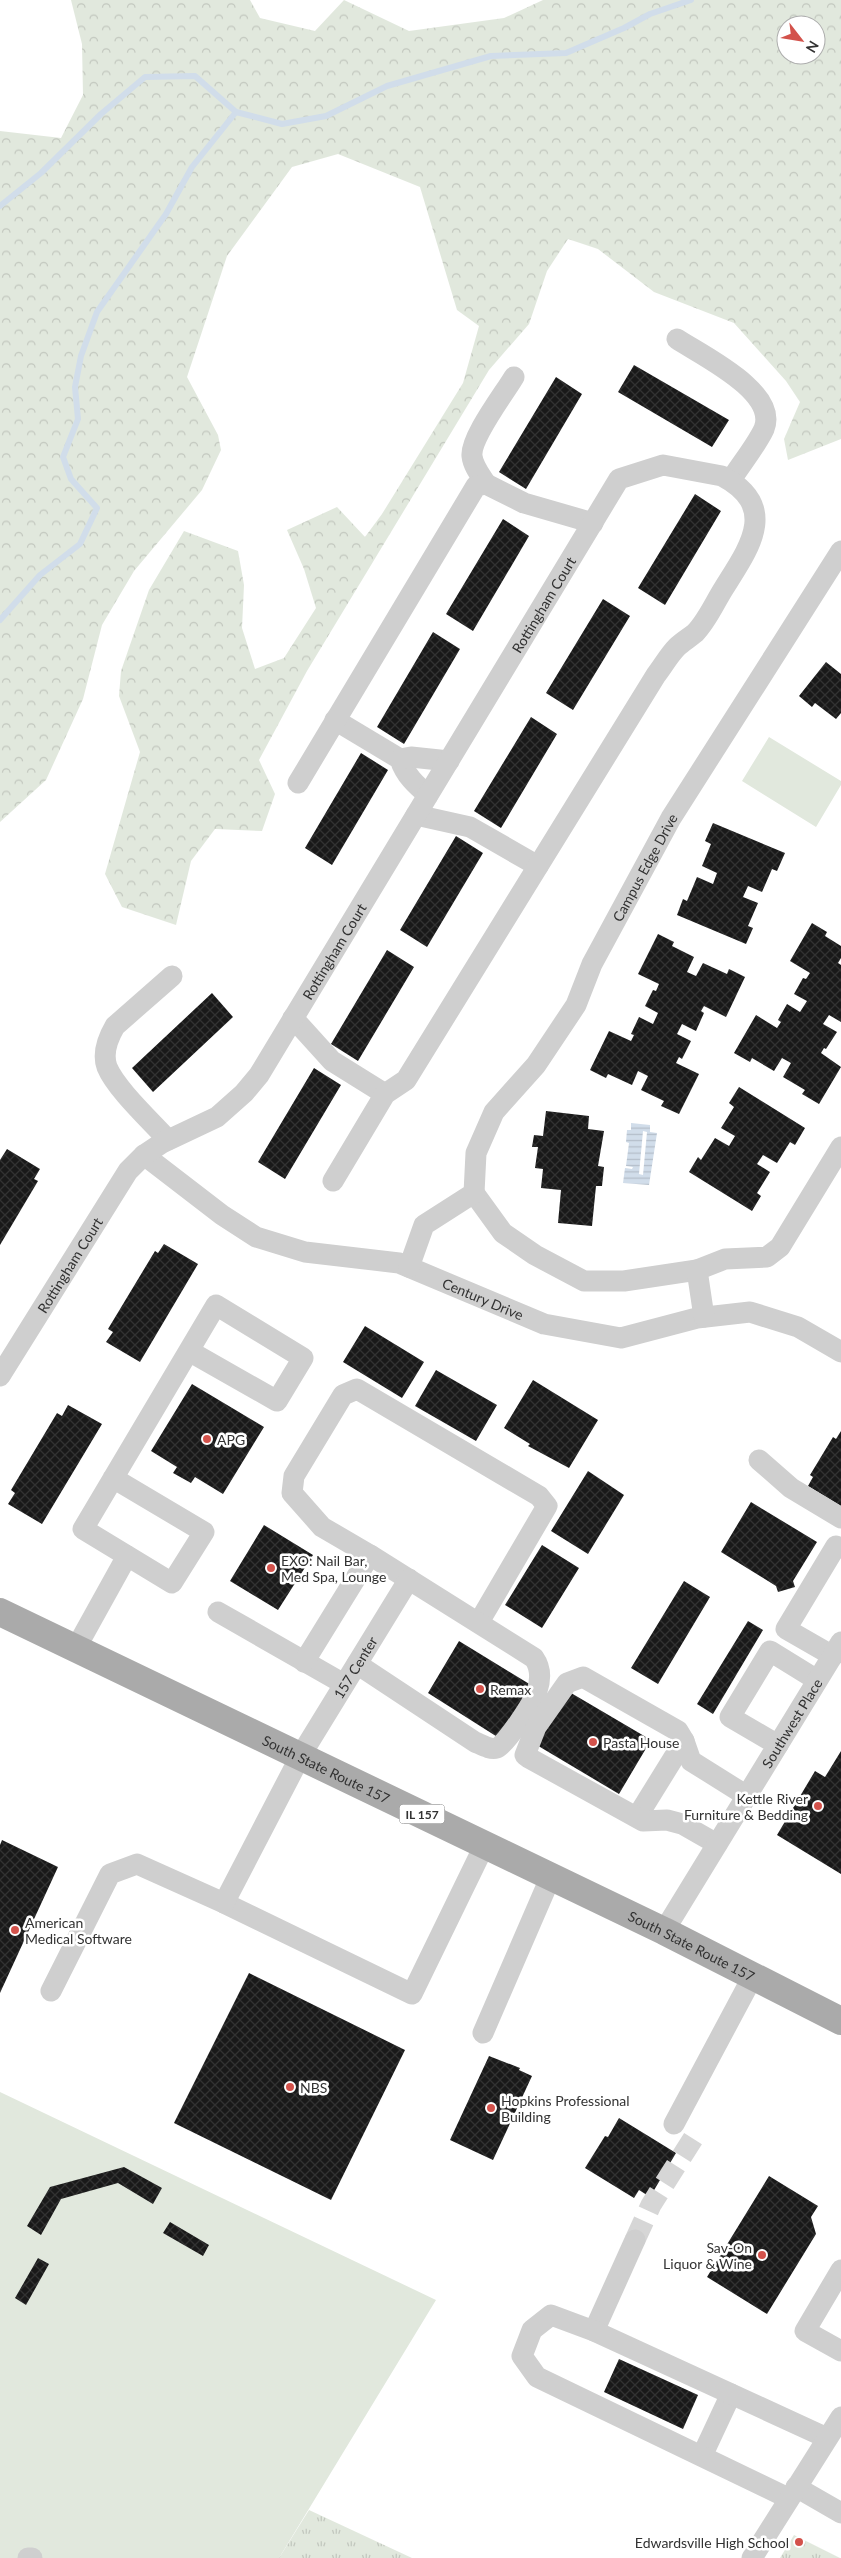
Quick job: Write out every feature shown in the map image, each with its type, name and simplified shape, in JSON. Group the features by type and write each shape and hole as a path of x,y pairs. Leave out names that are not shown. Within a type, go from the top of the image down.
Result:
{"main road":[{"name":"South State Route 157","path":"0,1612 551,1876 841,2021"}],"street":[{"path":"333,1181 385,1094 406,1080 656,675 676,648 696,632 754,537 755,511 749,498 731,480 764,428 765,416 761,400 749,386 677,339"},
{"path":"514,377 476,438 472,450 472,458 486,484 524,503 593,523"},
{"name":"Rottingham Court","path":"0,1376 128,1171 144,1155 168,1140 217,1117 244,1093 259,1075 620,479 662,465 722,476 731,480"},
{"path":"298,783 464,504 476,486 486,484"},
{"name":"Campus Edge Drive","path":"474,1192 476,1153 494,1112 536,1065 576,1005 601,947 671,818 841,551"},
{"path":"335,720 400,760 403,768 414,782 428,795"},
{"path":"400,760 411,757 449,761"},
{"path":"416,815 470,827 538,866"},
{"path":"168,1140 118,1085 107,1067 106,1052 109,1036 115,1026 172,976"},
{"path":"293,1018 332,1061 385,1094"},
{"path":"408,1267 424,1225 474,1192 503,1232 535,1255 584,1281 624,1281 697,1270 725,1259 767,1257 780,1247 841,1147"},
{"name":"Century Drive","path":"144,1155 222,1215 256,1237 305,1252 399,1263 544,1324 621,1338 704,1317 750,1312 798,1327 841,1352"},
{"path":"697,1270 704,1317"},
{"path":"113,1478 204,1532 172,1583 83,1529 113,1478 188,1351 216,1305 303,1358 277,1402 188,1351"},
{"path":"357,1664 475,1742 487,1748 496,1749 504,1743 537,1693 540,1676 538,1664 534,1658 479,1622 322,1527 292,1493 294,1476 343,1395 353,1389 357,1389 539,1496 547,1506 479,1622"},
{"path":"759,1460 791,1488 841,1518"},
{"path":"837,1649 786,1629 836,1546 841,1548"},
{"path":"304,1662 370,1555"},
{"path":"76,1648 128,1556"},
{"name":"157 Center","path":"224,1902 301,1755 409,1579"},
{"path":"218,1612 344,1684"},
{"name":"Southwest Place","path":"664,1931 837,1649"},
{"path":"778,1746 730,1716 754,1676 770,1651 818,1680"},
{"path":"718,1844 682,1824 667,1820 643,1821 525,1755 536,1727 567,1683 583,1677 678,1731 684,1741 691,1761 747,1796"},
{"path":"637,1818 684,1741"},
{"path":"51,1991 110,1874 137,1864 224,1902 412,1994 485,1844"},
{"path":"483,2033 551,1876"},
{"path":"674,2124 753,1976"},
{"path":"594,2331 635,2240"},
{"path":"841,2270 806,2331 841,2351"},
{"path":"827,2438 594,2331 551,2315 532,2330 522,2356 537,2377 702,2456 841,2513"},
{"path":"702,2456 731,2394"},
{"path":"752,2558 841,2417"}],"green space":[{"path":"71,0 250,0 260,18 315,31 344,0 409,31 504,18 543,0 841,0 841,439 788,460 784,439 800,402 786,381 734,323 654,292 598,249 568,239 547,271 529,324 489,370 307,671 259,760 275,794 262,831 215,829 191,861 176,925 122,907 105,874 140,752 119,696 121,671 149,590 184,531 238,551 244,585 242,628 255,669 284,658 316,608 304,569 287,530 337,507 365,537 382,514 463,383 479,326 457,310 420,187 338,154 292,167 227,256 187,377 218,435 221,450 202,490 134,571 102,625 83,699 46,780 0,822 0,131 61,138 83,95 82,44"},
{"path":"769,737 841,781 841,785 816,827 742,781"},
{"path":"0,2092 436,2300 279,2558 0,2558"},
{"path":"309,2510 412,2558 279,2558"},
{"name":"Edwardsville High School","path":"794,2535 840,2558 780,2558"}],"shaded area":[{"path":"631,1123 650,1125 650,1132 657,1133 649,1185 623,1183 625,1168 632,1169 633,1167 626,1166 629,1143 626,1142 627,1130 631,1130","holes":["643,1131 647,1132 643,1175 639,1174"]}],"building":[{"path":"634,365 729,420 712,447 618,392"},
{"path":"556,377 582,394 526,489 499,472"},
{"path":"695,494 721,511 665,605 638,588"},
{"path":"503,519 529,536 473,631 446,614"},
{"path":"603,599 630,616 573,710 546,693"},
{"path":"433,632 460,649 404,744 377,727"},
{"path":"826,662 841,674 841,713 836,719 815,703 812,707 799,696"},
{"path":"531,717 557,734 501,828 474,811"},
{"path":"361,753 388,770 332,865 305,848"},
{"path":"713,823 785,853 777,871 772,869 762,892 748,886 743,897 758,903 748,926 753,928 746,944 677,915 683,899 687,901 697,877 713,884 717,873 702,866 711,844 705,841"},
{"path":"456,836 483,853 427,947 400,930"},
{"path":"812,923 827,932 825,936 841,946 841,958 838,963 841,965 841,1022 829,1015 823,1024 837,1032 826,1049 824,1048 821,1053 841,1067 819,1104 802,1094 805,1090 783,1077 791,1063 782,1058 774,1071 752,1058 750,1062 734,1053 756,1015 777,1028 781,1022 778,1020 787,1004 800,1012 807,1001 794,994 803,978 806,979 810,973 790,961"},
{"path":"658,934 674,942 672,946 694,957 687,972 696,976 703,963 727,974 729,969 745,977 726,1017 704,1006 701,1011 704,1013 696,1031 682,1024 677,1034 691,1041 682,1059 679,1057 676,1063 699,1074 679,1114 661,1106 664,1101 641,1090 648,1076 638,1071 632,1085 608,1074 606,1078 590,1070 609,1031 631,1041 634,1035 631,1034 639,1017 653,1024 658,1013 645,1006 653,990 656,991 659,984 638,974"},
{"path":"387,950 414,967 358,1061 331,1044"},
{"path":"212,993 233,1017 153,1092 132,1068"},
{"path":"314,1068 341,1085 285,1179 258,1162"},
{"path":"739,1087 805,1128 795,1145 790,1142 777,1163 763,1155 757,1164 770,1172 757,1193 761,1196 752,1211 689,1172 698,1157 701,1160 715,1138 729,1146 735,1136 721,1128 734,1107 729,1103"},
{"path":"546,1111 589,1116 588,1129 604,1131 598,1166 604,1167 602,1186 596,1186 592,1226 558,1223 561,1190 541,1188 543,1169 535,1168 538,1147 532,1147 534,1135 543,1136"},
{"path":"7,1149 40,1169 34,1179 38,1181 0,1245 0,1160"},
{"path":"164,1244 198,1264 140,1362 106,1342 113,1332 108,1329 155,1251 158,1253"},
{"path":"365,1326 424,1362 402,1398 343,1362"},
{"path":"436,1370 497,1405 476,1441 415,1406"},
{"path":"533,1380 598,1420 569,1468 528,1446 530,1444 504,1428"},
{"name":"APG","path":"192,1384 264,1427 223,1494 195,1477 191,1483 173,1473 177,1467 151,1451"},
{"path":"68,1405 102,1424 42,1524 8,1504 15,1493 11,1490 57,1413 62,1416"},
{"path":"841,1431 841,1506 808,1486 813,1477 810,1475 833,1437 836,1439"},
{"path":"588,1471 624,1495 588,1554 551,1531"},
{"path":"751,1502 817,1542 793,1581 795,1587 778,1592 776,1586 721,1552"},
{"name":"EXO: Nail Bar, Med Spa, Lounge","path":"264,1525 313,1555 278,1610 230,1581"},
{"path":"542,1545 579,1568 542,1628 505,1605"},
{"path":"684,1581 710,1597 658,1684 631,1668"},
{"path":"748,1621 763,1630 713,1714 697,1704"},
{"name":"Remax","path":"459,1641 531,1685 499,1738 428,1693"},
{"name":"Pasta House","path":"566,1690 651,1740 619,1794 535,1744"},
{"name":"Kettle River Furniture & Bedding","path":"841,1751 841,1874 777,1835 815,1771 825,1777"},
{"name":"American Medical Software","path":"2,1840 58,1867 0,1993 0,1845"},
{"name":"NBS","path":"249,1973 405,2050 331,2200 174,2123"},
{"name":"Hopkins Professional Building","path":"489,2056 520,2068 519,2070 532,2076 493,2160 450,2140"},
{"path":"619,2118 676,2153 650,2197 639,2190 634,2198 585,2168 605,2136 608,2137"},
{"path":"124,2167 162,2188 153,2204 118,2183 61,2199 41,2235 27,2226 50,2187"},
{"name":"Sav-On Liquor & Wine","path":"769,2176 818,2206 811,2217 816,2234 767,2314 707,2277"},
{"path":"170,2222 209,2245 203,2256 163,2233"},
{"path":"38,2258 49,2264 26,2305 15,2298"},
{"path":"619,2359 698,2395 683,2429 604,2392"}],"waterway":[{"path":"0,206 41,173 101,114 145,77 195,76 236,112 282,124 326,116 387,86 491,56 566,53 624,28 650,14 691,0"},
{"path":"0,620 40,575 80,544 97,508 71,479 63,457 78,419 75,387 81,356 97,312 166,214 192,167 236,112"}],"tunnel":[{"path":"635,2240 651,2205 696,2134"}],"place":[{"name":"APG","path":"207,1439"},
{"name":"EXO: Nail Bar, Med Spa, Lounge","path":"271,1568"},
{"name":"Remax","path":"480,1689"},
{"name":"Pasta House","path":"593,1742"},
{"name":"Kettle River Furniture & Bedding","path":"818,1806"},
{"name":"American Medical Software","path":"15,1930"},
{"name":"NBS","path":"290,2087"},
{"name":"Hopkins Professional Building","path":"491,2108"},
{"name":"Sav-On Liquor & Wine","path":"762,2255"},
{"name":"Edwardsville High School","path":"799,2542"}]}
